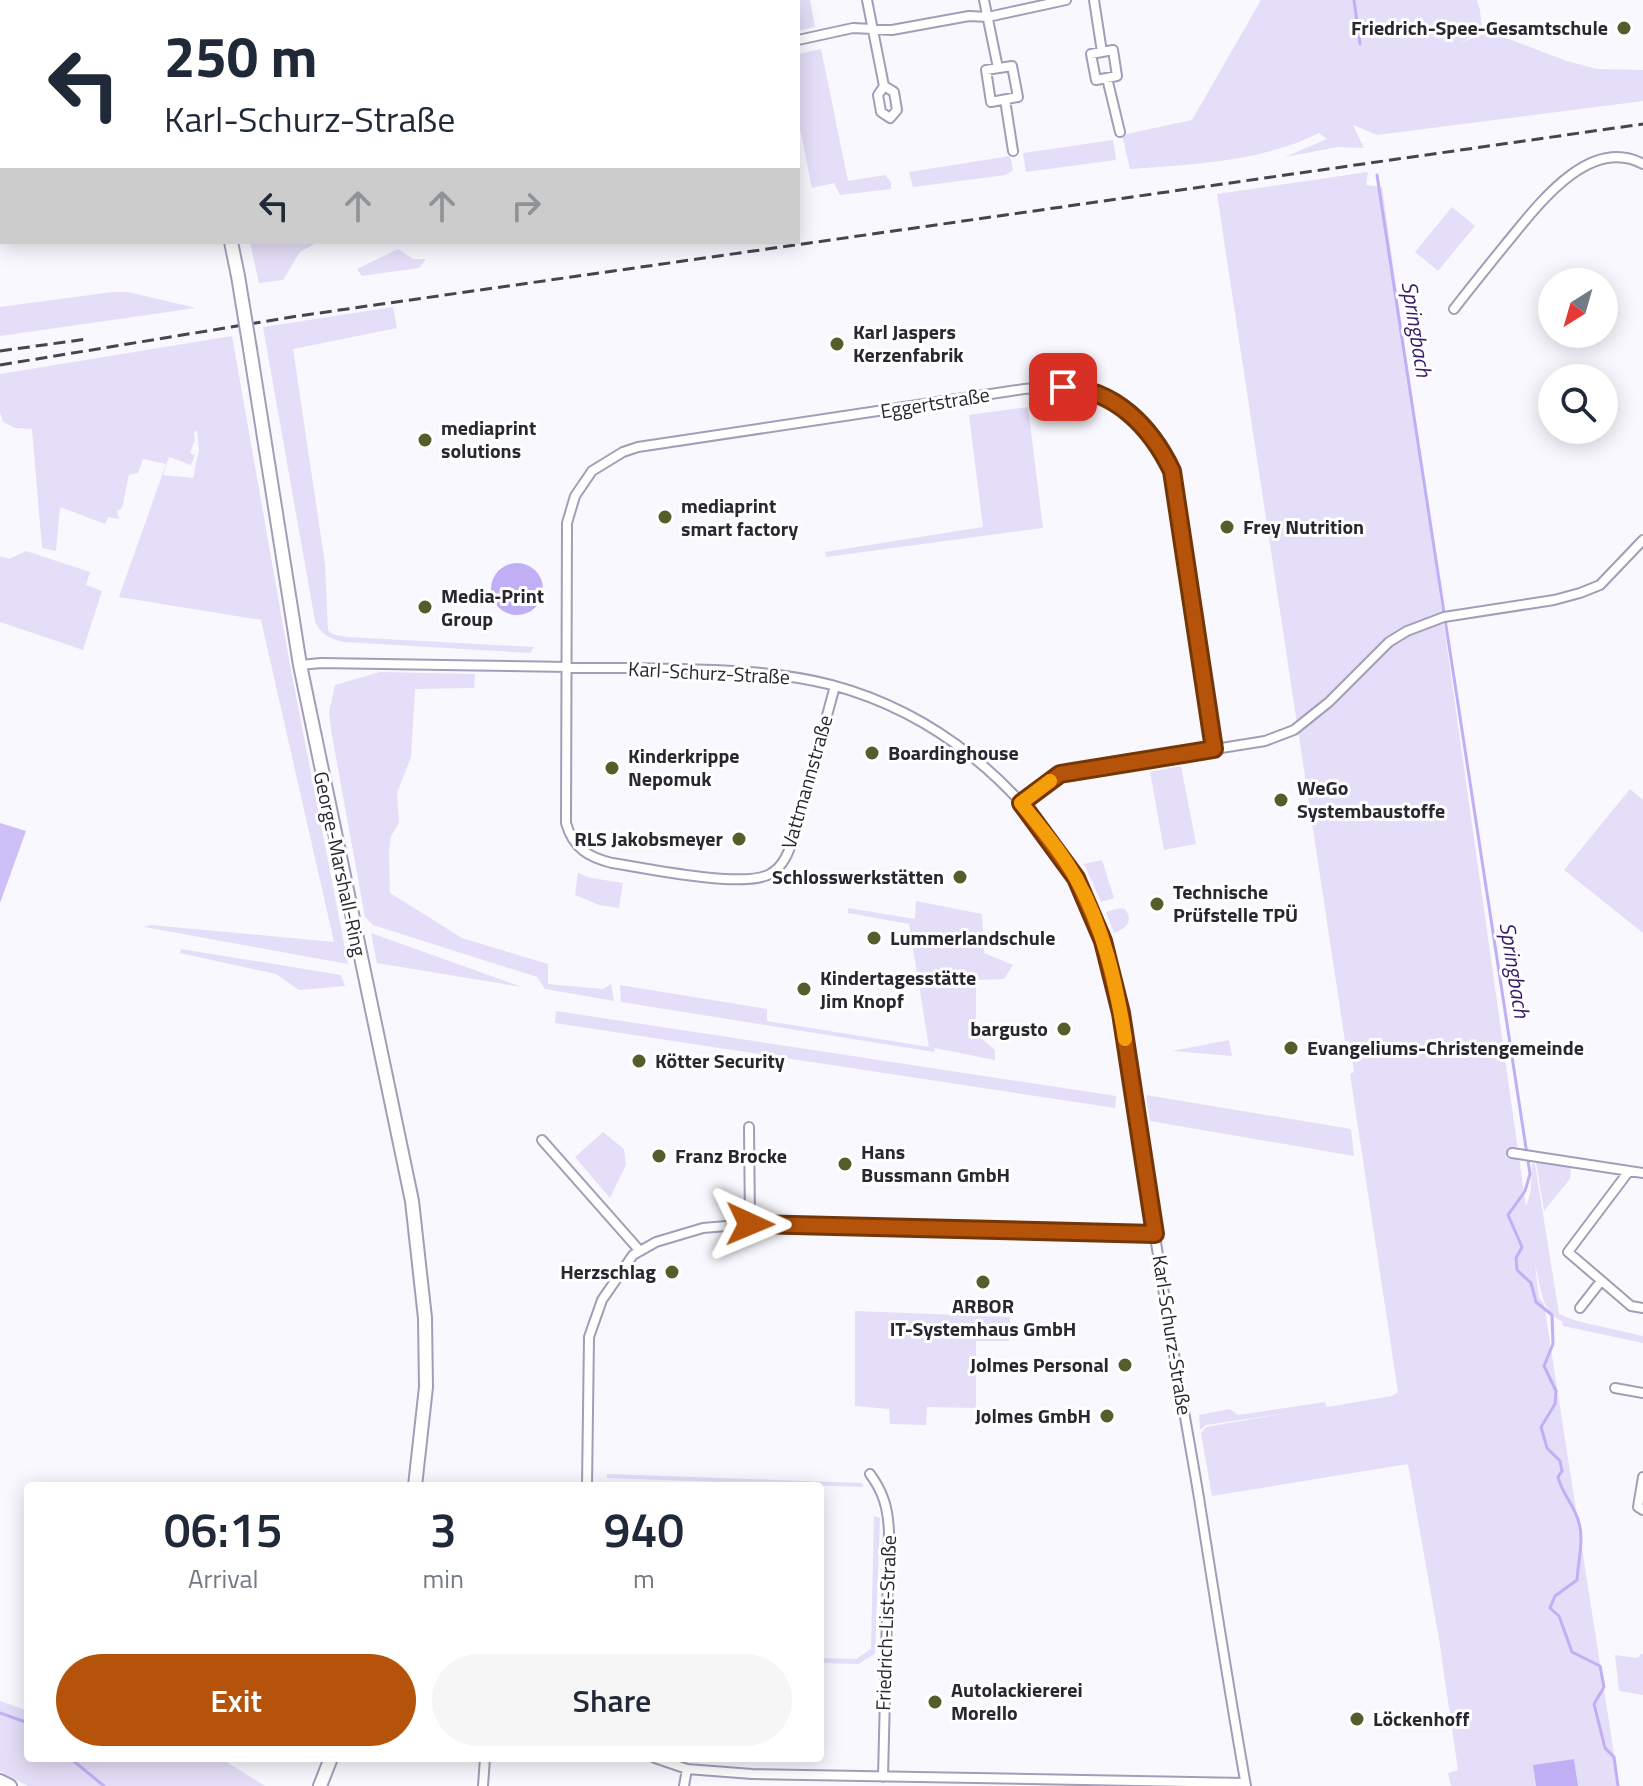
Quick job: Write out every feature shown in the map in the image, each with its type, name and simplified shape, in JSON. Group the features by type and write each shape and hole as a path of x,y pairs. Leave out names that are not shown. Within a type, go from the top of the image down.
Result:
{"main road":[{"name":"George-Marshall-Ring","path":"231,244 300,665 356,945 412,1201 425,1318 426,1387 415,1482"},
{"path":"320,1786 329,1762"},
{"path":"0,1781 10,1786"}],"street":[{"path":"867,0 884,86"},
{"path":"984,0 998,68"},
{"path":"800,40 853,28 872,31 969,16 988,17 1066,0"},
{"path":"1094,0 1102,52"},
{"path":"1113,50 1117,76 1096,80 1091,54 1102,52 1113,50"},
{"path":"1012,66 1018,97 991,102 986,70 998,68 1012,66"},
{"path":"1107,78 1120,132"},
{"path":"1005,100 1013,151"},
{"path":"1454,309 1541,201 1577,171 1610,157 1634,159 1643,164"},
{"name":"Eggertstraße","path":"565,666 567,523 583,481 592,471 623,452 658,444 1024,389 1074,387 1115,402 1138,419 1161,449 1172,471 1214,749"},
{"path":"1021,803 1060,774 1265,741 1294,730 1329,702 1389,642 1407,631 1447,616 1554,600 1580,593 1600,585 1643,540"},
{"name":"Karl-Schurz-Straße","path":"300,665 565,666 760,671 835,686 888,704 928,724 981,762 1021,803 1076,878 1103,941 1121,1013 1245,1785"},
{"name":"Vattmannstraße","path":"565,666 566,823 579,849 593,858 612,863 741,881 770,874 787,856 835,686"},
{"path":"749,1127 750,1224"},
{"path":"542,1140 640,1251"},
{"path":"1512,1153 1643,1173"},
{"path":"1629,1171 1568,1252 1631,1306 1643,1308"},
{"path":"587,1482 589,1337 602,1300 633,1255 656,1242 703,1228 750,1224 1155,1234"},
{"path":"1580,1308 1601,1281"},
{"path":"1615,1388 1643,1393"},
{"name":"Friedrich-List-Straße","path":"870,1474 882,1490 889,1532 883,1777"},
{"path":"1643,1477 1638,1507 1643,1510"},
{"path":"483,1786 485,1762"},
{"path":"667,1762 687,1769 752,1774 1024,1783 1245,1785"},
{"path":"684,1786 687,1769"}],"shaded area":[{"path":"800,0 810,0 815,27 800,31"},
{"path":"1261,0 1477,0 1482,32 1459,43 1484,34 1509,39 1597,69 1643,70 1643,101 1377,135 1353,125 1364,148 1338,147 1285,157 1327,139 1319,133 1297,143 1251,156 1130,169 1122,135 1192,120"},
{"path":"821,49 848,181 885,175 891,182 891,189 840,195 834,183 812,188 800,129 800,54"},
{"path":"1113,140 1116,160 1026,172 1023,153"},
{"path":"1010,156 1013,170 1006,175 913,187 909,172"},
{"path":"1368,172 1366,185 1382,187 1526,1207 1531,1190 1532,1163 1535,1164 1559,1314 1643,1336 1643,1343 1563,1326 1545,1304 1535,1265 1539,1297 1544,1304 1619,1786 1578,1786 1574,1759 1533,1765 1536,1786 1451,1786 1448,1773 1458,1770 1408,1464 1212,1496 1201,1433 1206,1427 1281,1414 1206,1425 1200,1430 1199,1415 1230,1409 1238,1415 1325,1402 1327,1407 1392,1396 1398,1392 1350,1074 1354,1072 1349,1041 1345,1041 1217,194"},
{"path":"1452,207 1475,226 1438,271 1415,252"},
{"path":"250,244 314,244 300,252 283,280 259,283"},
{"path":"398,249 413,259 426,259 419,268 362,276 357,269"},
{"path":"128,292 196,308 0,336 0,307"},
{"path":"393,307 397,328 293,349 325,564 328,630 347,637 534,647 530,653 344,642 326,635 315,621 263,327"},
{"path":"232,336 290,665 348,964 144,927 151,925 334,942 261,620 119,597 166,464 143,459 138,473 129,475 122,508 117,511 119,519 108,517 105,524 60,507 56,551 42,548 32,429 15,428 3,422 0,374","holes":["197,431 199,450 193,478 163,475 169,457 191,465 195,455 190,453 194,432"]},
{"path":"1028,407 1043,528 826,557 825,552 983,527 969,415"},
{"path":"26,551 90,572 86,585 102,591 83,650 0,622 0,556 9,559"},
{"path":"517,563 535,571 543,589 535,607 517,615 499,607 491,589 499,571"},
{"path":"380,672 475,674 474,688 415,689 411,757 397,793 399,823 391,836 389,851 390,893 462,938 548,964 548,984 603,989 611,984 614,1001 545,989 537,977 373,925 365,917 329,712 335,685"},
{"path":"1181,766 1196,844 1164,850 1150,772"},
{"path":"1630,789 1643,800 1643,933 1564,870"},
{"path":"0,823 26,831 0,903"},
{"path":"1102,860 1114,898 1101,902 1084,864"},
{"path":"578,873 623,883 619,908 599,905 575,895"},
{"path":"916,901 982,914 984,953 1013,965 1004,979 976,980 976,1034 995,1050 995,1060 935,1048 934,1052 621,1002 620,985 767,1009 767,1021 929,1047 909,924 848,913 848,908 915,919"},
{"path":"1125,909 1129,921 1114,933 1106,912"},
{"path":"371,933 522,987 377,963"},
{"path":"181,949 341,975 345,986 299,990 276,974 180,953"},
{"path":"556,1011 1116,1096 1115,1108 555,1023"},
{"path":"1229,1040 1232,1056 1172,1051"},
{"path":"1146,1095 1351,1129 1354,1156 1150,1121"},
{"path":"603,1132 624,1149 626,1165 610,1198 575,1157"},
{"path":"1536,1162 1571,1167 1570,1179 1544,1211"},
{"path":"855,1311 1010,1317 1009,1341 976,1341 976,1408 927,1407 926,1425 890,1424 889,1409 855,1406"},
{"path":"607,1474 862,1483 863,1487 824,1486 824,1482 607,1478"},
{"path":"874,1516 880,1518 875,1654 858,1664 824,1663 824,1658 856,1659 871,1649"},
{"path":"1641,1654 1643,1695 1619,1691 1615,1655 1637,1658"},
{"path":"0,1701 24,1710 24,1762 226,1762 265,1786 28,1786 0,1771"},
{"path":"1574,1759 1578,1786 1536,1786 1533,1765"}],"waterway":[{"name":"Springbach","path":"1354,0 1360,44"},
{"name":"Springbach","path":"1377,175 1530,1174 1525,1191 1508,1215 1522,1247 1516,1258 1517,1270 1531,1283 1536,1302 1552,1315 1553,1344 1544,1366 1556,1391 1555,1404 1541,1427 1547,1448 1560,1461 1562,1471 1558,1477 1580,1529 1577,1580 1555,1596 1550,1608 1559,1616 1572,1652 1600,1666 1604,1687 1594,1704 1605,1748 1614,1757 1618,1786"},
{"path":"0,1713 24,1722"},
{"path":"75,1762 104,1786"}],"railway":[{"path":"0,365 298,316 1643,124"},
{"path":"0,351 87,339"}],"slow traffic":[{"path":"1050,781 1021,803 1076,878 1094,916 1110,963 1125,1039"}],"place":[{"name":"Friedrich-Spee-Gesamtschule","path":"1624,28"},
{"name":"Karl Jaspers Kerzenfabrik","path":"837,344"},
{"name":"mediaprint solutions","path":"425,440"},
{"name":"mediaprint smart factory","path":"665,517"},
{"name":"Frey Nutrition","path":"1227,527"},
{"name":"Media‑Print Group","path":"425,607"},
{"name":"Boardinghouse","path":"872,753"},
{"name":"Kinderkrippe Nepomuk","path":"612,768"},
{"name":"WeGo Systembaustoffe","path":"1281,800"},
{"name":"RLS Jakobsmeyer","path":"739,839"},
{"name":"Schlosswerkstätten","path":"960,877"},
{"name":"Technische Prüfstelle TPÜ","path":"1157,904"},
{"name":"Lummerlandschule","path":"874,938"},
{"name":"Kindertagesstätte Jim Knopf","path":"804,989"},
{"name":"bargusto","path":"1064,1029"},
{"name":"Evangeliums-Christengemeinde","path":"1291,1048"},
{"name":"Kötter Security","path":"639,1061"},
{"name":"Franz Brocke","path":"659,1156"},
{"name":"Hans Bussmann GmbH","path":"845,1164"},
{"name":"Herzschlag","path":"672,1272"},
{"name":"ARBOR IT-Systemhaus GmbH","path":"983,1282"},
{"name":"Jolmes Personal","path":"1125,1365"},
{"name":"Jolmes GmbH","path":"1107,1416"},
{"name":"Autolackiererei Morello","path":"935,1702"},
{"name":"Löckenhoff","path":"1357,1719"}],"route":[{"path":"750,1224 1155,1234 1121,1013 1110,963 1094,916 1076,878 1021,803 1060,774 1214,749 1209,701 1172,471 1161,449 1138,419 1115,402 1095,393 1063,387"}]}
